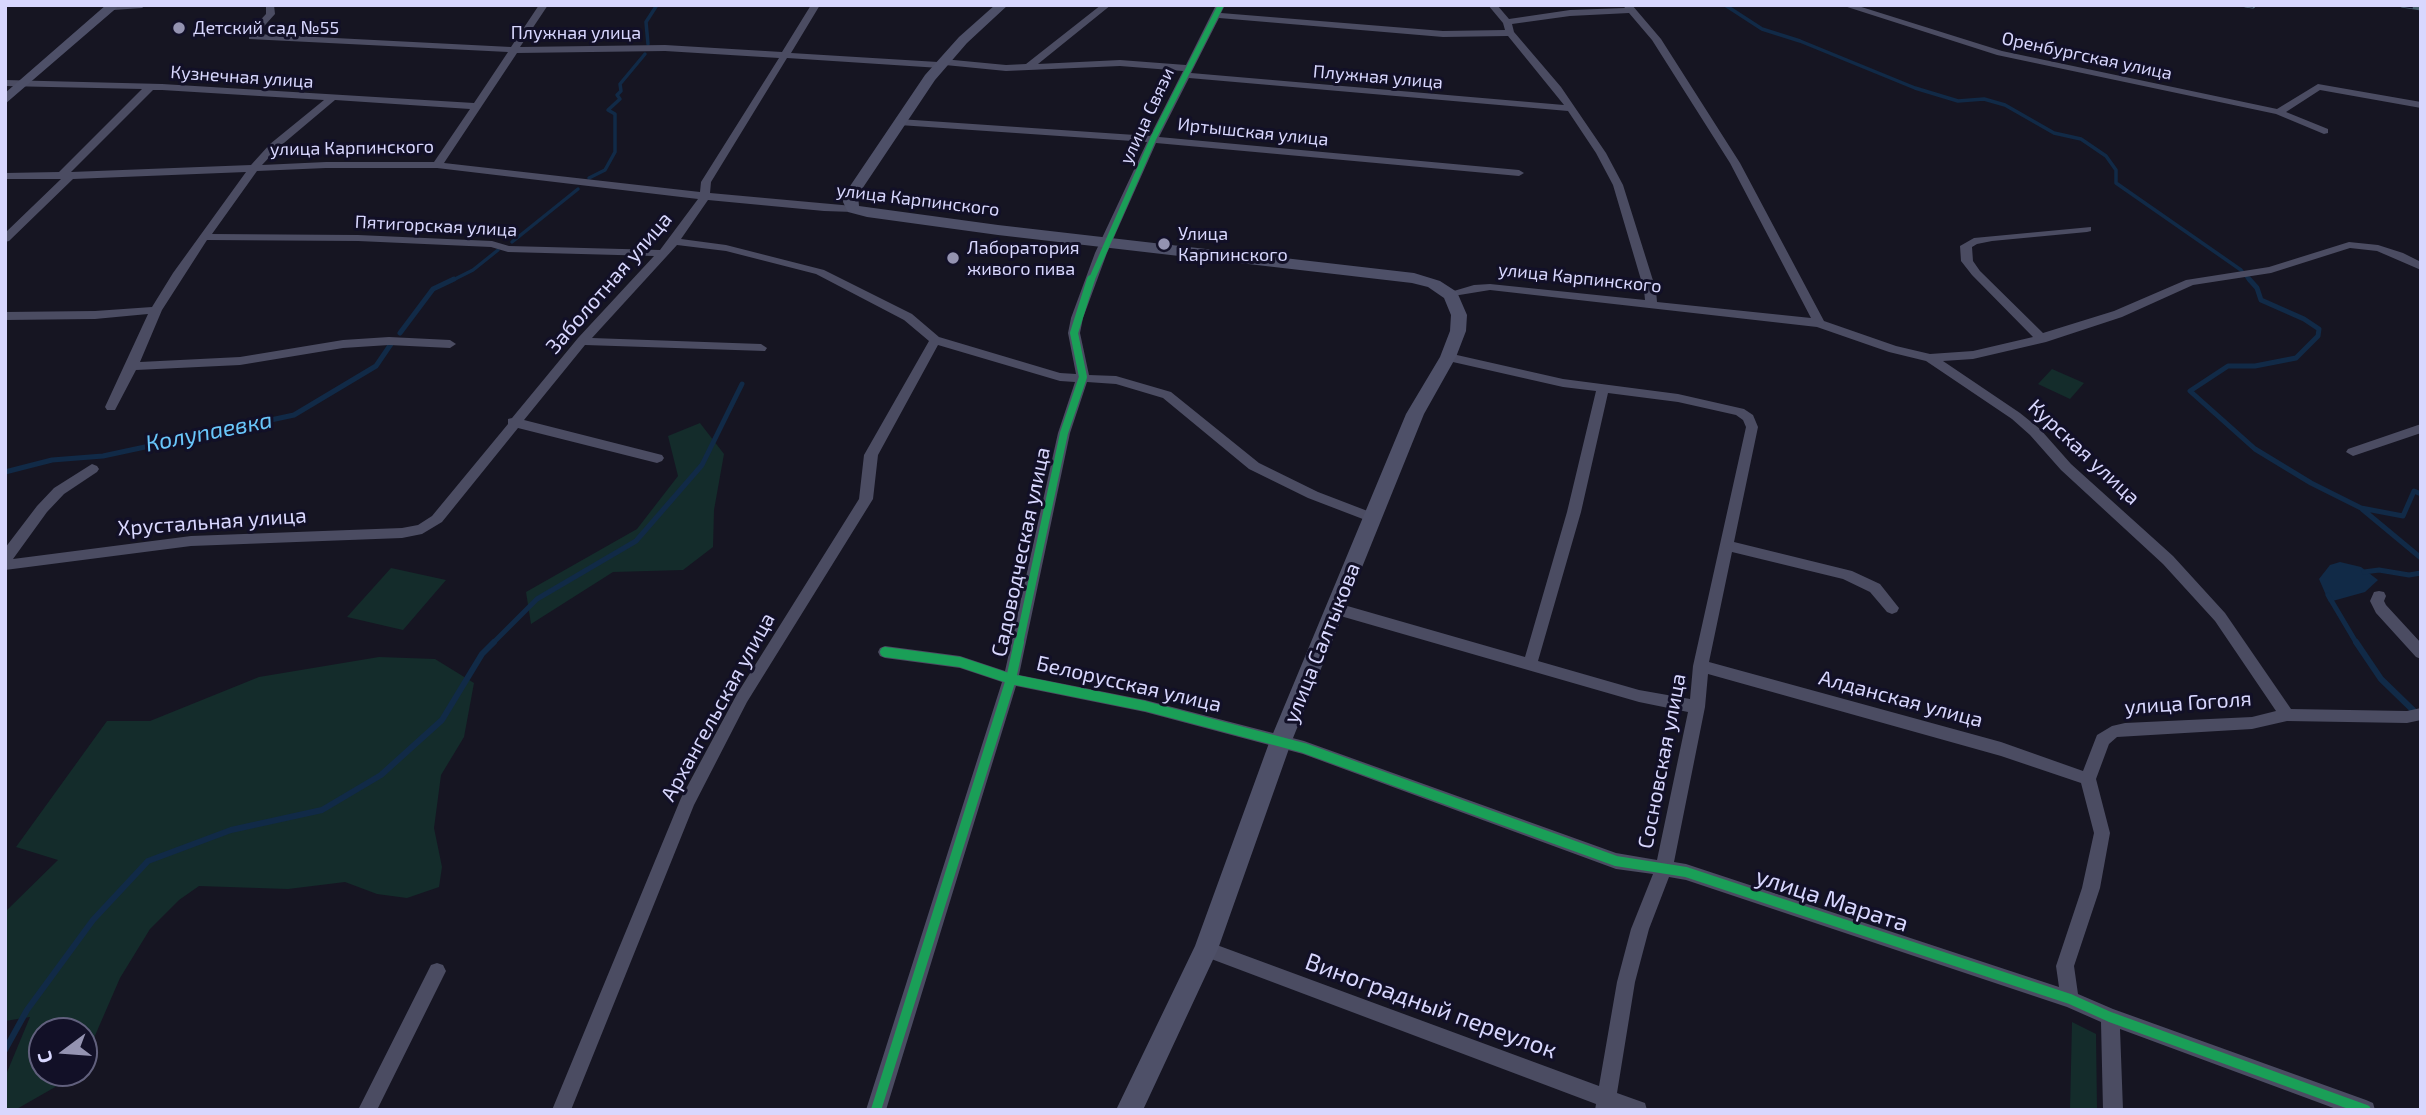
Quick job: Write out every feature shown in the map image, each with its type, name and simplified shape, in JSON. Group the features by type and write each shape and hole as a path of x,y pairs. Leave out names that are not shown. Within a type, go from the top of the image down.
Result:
{"main road":[{"path":"853,209 851,195 941,64 1002,5"},
{"path":"5,100 114,6"},
{"name":"улица Карпинского","path":"853,209 867,213 1404,276 1425,281 1451,295"},
{"name":"улица Салтыкова","path":"1129,1110 1206,949 1280,743 1420,404 1448,357 1459,323 1457,304 1451,295"}],"street":[{"path":"114,6 142,5"},
{"name":"Плужная улица","path":"270,5 271,14 251,34 252,37 515,50 665,48 984,67 1027,68 1120,63 1569,108"},
{"path":"437,166 544,5"},
{"name":"Заболотная улица","path":"422,529 437,519 513,422 582,341 674,241 705,196 706,181 816,5"},
{"path":"1027,68 1107,5"},
{"path":"1492,5 1558,89 1601,153 1618,185 1638,244 1650,290 1651,305"},
{"name":"Оренбургская улица","path":"1845,5 2000,53 2279,112 2324,131"},
{"path":"1216,15 1443,34 1508,28 1570,13 1629,8 1657,39 1735,163 1819,323"},
{"name":"улица Связи","path":"1106,242 1153,139 1216,15"},
{"name":"Кузнечная улица","path":"5,83 477,106"},
{"path":"2279,112 2318,87 2421,105"},
{"path":"5,239 149,88"},
{"path":"111,407 156,310 253,169 274,146 331,99"},
{"name":"Иртышская улица","path":"899,122 1153,139 1518,173"},
{"name":"улица Карпинского","path":"5,176 326,165 437,166 705,196 853,209"},
{"path":"2042,339 1976,273 1967,261 1966,246 1974,241 1992,238 2087,229"},
{"name":"Пятигорская улица","path":"206,237 358,238 492,244 508,249 663,253"},
{"path":"674,241 726,248 820,272 908,317 935,340 1060,377 1116,380 1167,395 1254,466 1313,495 1373,518"},
{"path":"1083,377 1074,332 1106,242"},
{"path":"1930,358 1973,355 2042,339 2118,314 2190,282 2271,270 2349,245 2378,248 2421,267"},
{"name":"улица Карпинского","path":"1451,295 1474,288 1490,287 1819,323"},
{"path":"5,316 95,315 156,310"},
{"name":"Курская улица","path":"1819,323 1893,349 1930,358 2016,416 2035,432 2066,467 2168,560 2220,617 2287,715"},
{"name":"Архангельская улица","path":"561,1110 687,803 742,698 866,499 871,455 935,340"},
{"path":"132,366 240,361 344,344 389,341 450,344"},
{"path":"582,341 761,348"},
{"path":"1448,357 1603,389 1574,512 1530,664"},
{"name":"Садоводческая улица","path":"876,1110 1011,679 1064,433 1083,377"},
{"name":"Сосновская улица","path":"1603,389 1678,398 1740,412 1749,418 1752,427 1701,666 1697,707 1664,869 1640,929 1626,982 1606,1104"},
{"path":"513,422 657,458"},
{"path":"2353,452 2421,428"},
{"path":"5,559 42,509 59,491 92,469"},
{"name":"Хрустальная улица","path":"5,565 191,541 402,533 422,529"},
{"path":"1728,546 1847,575 1875,588 1892,608"},
{"path":"2379,596 2377,601 2381,609 2421,653"},
{"path":"1336,609 1639,696 1697,707"},
{"name":"Белорусская улица","path":"885,652 960,662 1011,679 1144,706 1280,743"},
{"name":"Алданская улица","path":"1701,666 2001,749 2088,779"},
{"name":"улица Гоголя","path":"2088,779 2102,740 2112,732 2125,729 2252,723 2287,715 2407,717 2421,714"},
{"name":"улица Марата","path":"1280,743 1304,748 1616,862 1686,872 2070,999 2110,1017 2366,1110"},
{"path":"2070,999 2066,966 2091,888 2102,832 2088,779"},
{"name":"Виноградный переулок","path":"1206,949 1606,1104 1638,1110"},
{"path":"367,1110 437,971"},
{"path":"2110,1017 2113,1110"}],"green space":[{"path":"2052,369 2084,383 2070,399 2038,384"},
{"path":"700,423 724,454 714,510 713,547 683,570 613,572 531,624 526,592 637,529 678,476 668,436"},
{"path":"391,568 446,580 403,630 347,617"},
{"path":"379,657 435,659 474,683 464,737 441,775 434,828 442,867 439,887 407,898 377,894 345,882 288,889 199,886 179,900 150,929 120,978 98,1029 98,1017 28,1017 5,1021 5,912 58,860 16,847 107,721 150,721 259,677"},
{"path":"28,1022 28,1087 55,1087 15,1110 5,1110 5,1077"},
{"path":"2072,1022 2096,1034 2097,1110 2070,1110"}],"water":[{"path":"2340,562 2361,567 2378,580 2365,592 2329,602 2319,579 2330,565"}],"waterway":[{"name":"Колупаевка","path":"648,44 646,22 657,5"},
{"path":"1725,5 1762,29 1800,41 1915,88 1958,101 1984,99 2005,105 2054,133 2081,139 2106,156 2116,170 2116,183 2241,270 2250,281"},
{"name":"Колупаевка","path":"589,178 605,170 615,152 615,114 608,110 620,99 617,95 621,91 620,84 645,54"},
{"name":"Колупаевка","path":"512,242 578,189"},
{"name":"Колупаевка","path":"451,281 473,270 498,250"},
{"name":"Колупаевка","path":"400,333 433,289 454,279"},
{"path":"2249,279 2257,288 2261,300 2304,319 2319,329 2318,336 2296,358 2255,366 2228,366 2190,391 2255,449 2311,483 2361,508 2403,516 2414,491 2421,494"},
{"name":"Колупаевка","path":"5,472 52,460 103,456 294,415 376,366 391,344"},
{"path":"5,1050 27,1010 93,920 148,861 231,830 322,810 381,775 442,720 482,654 537,599 636,541 702,465 742,384"},
{"path":"2362,509 2421,558"},
{"path":"2364,572 2379,570 2409,575 2421,573"},
{"path":"2328,595 2357,644"},
{"path":"2356,642 2381,679 2416,713"}],"railway":[{"path":"2246,5 2253,6"},
{"path":"2402,5 2421,8"}],"cycle path":[{"path":"876,1110 1011,679 1064,433 1083,377 1074,333 1077,318 1101,253 1153,139 1221,5"},
{"path":"885,652 960,662 1011,679 1145,706 1304,748 1616,861 1686,872 2070,999 2110,1017 2366,1110"}],"place":[{"name":"Детский сад №55","path":"179,28"},
{"name":"Улица Карпинского","path":"1164,244"},
{"name":"Лаборатория живого пива","path":"953,258"}]}
